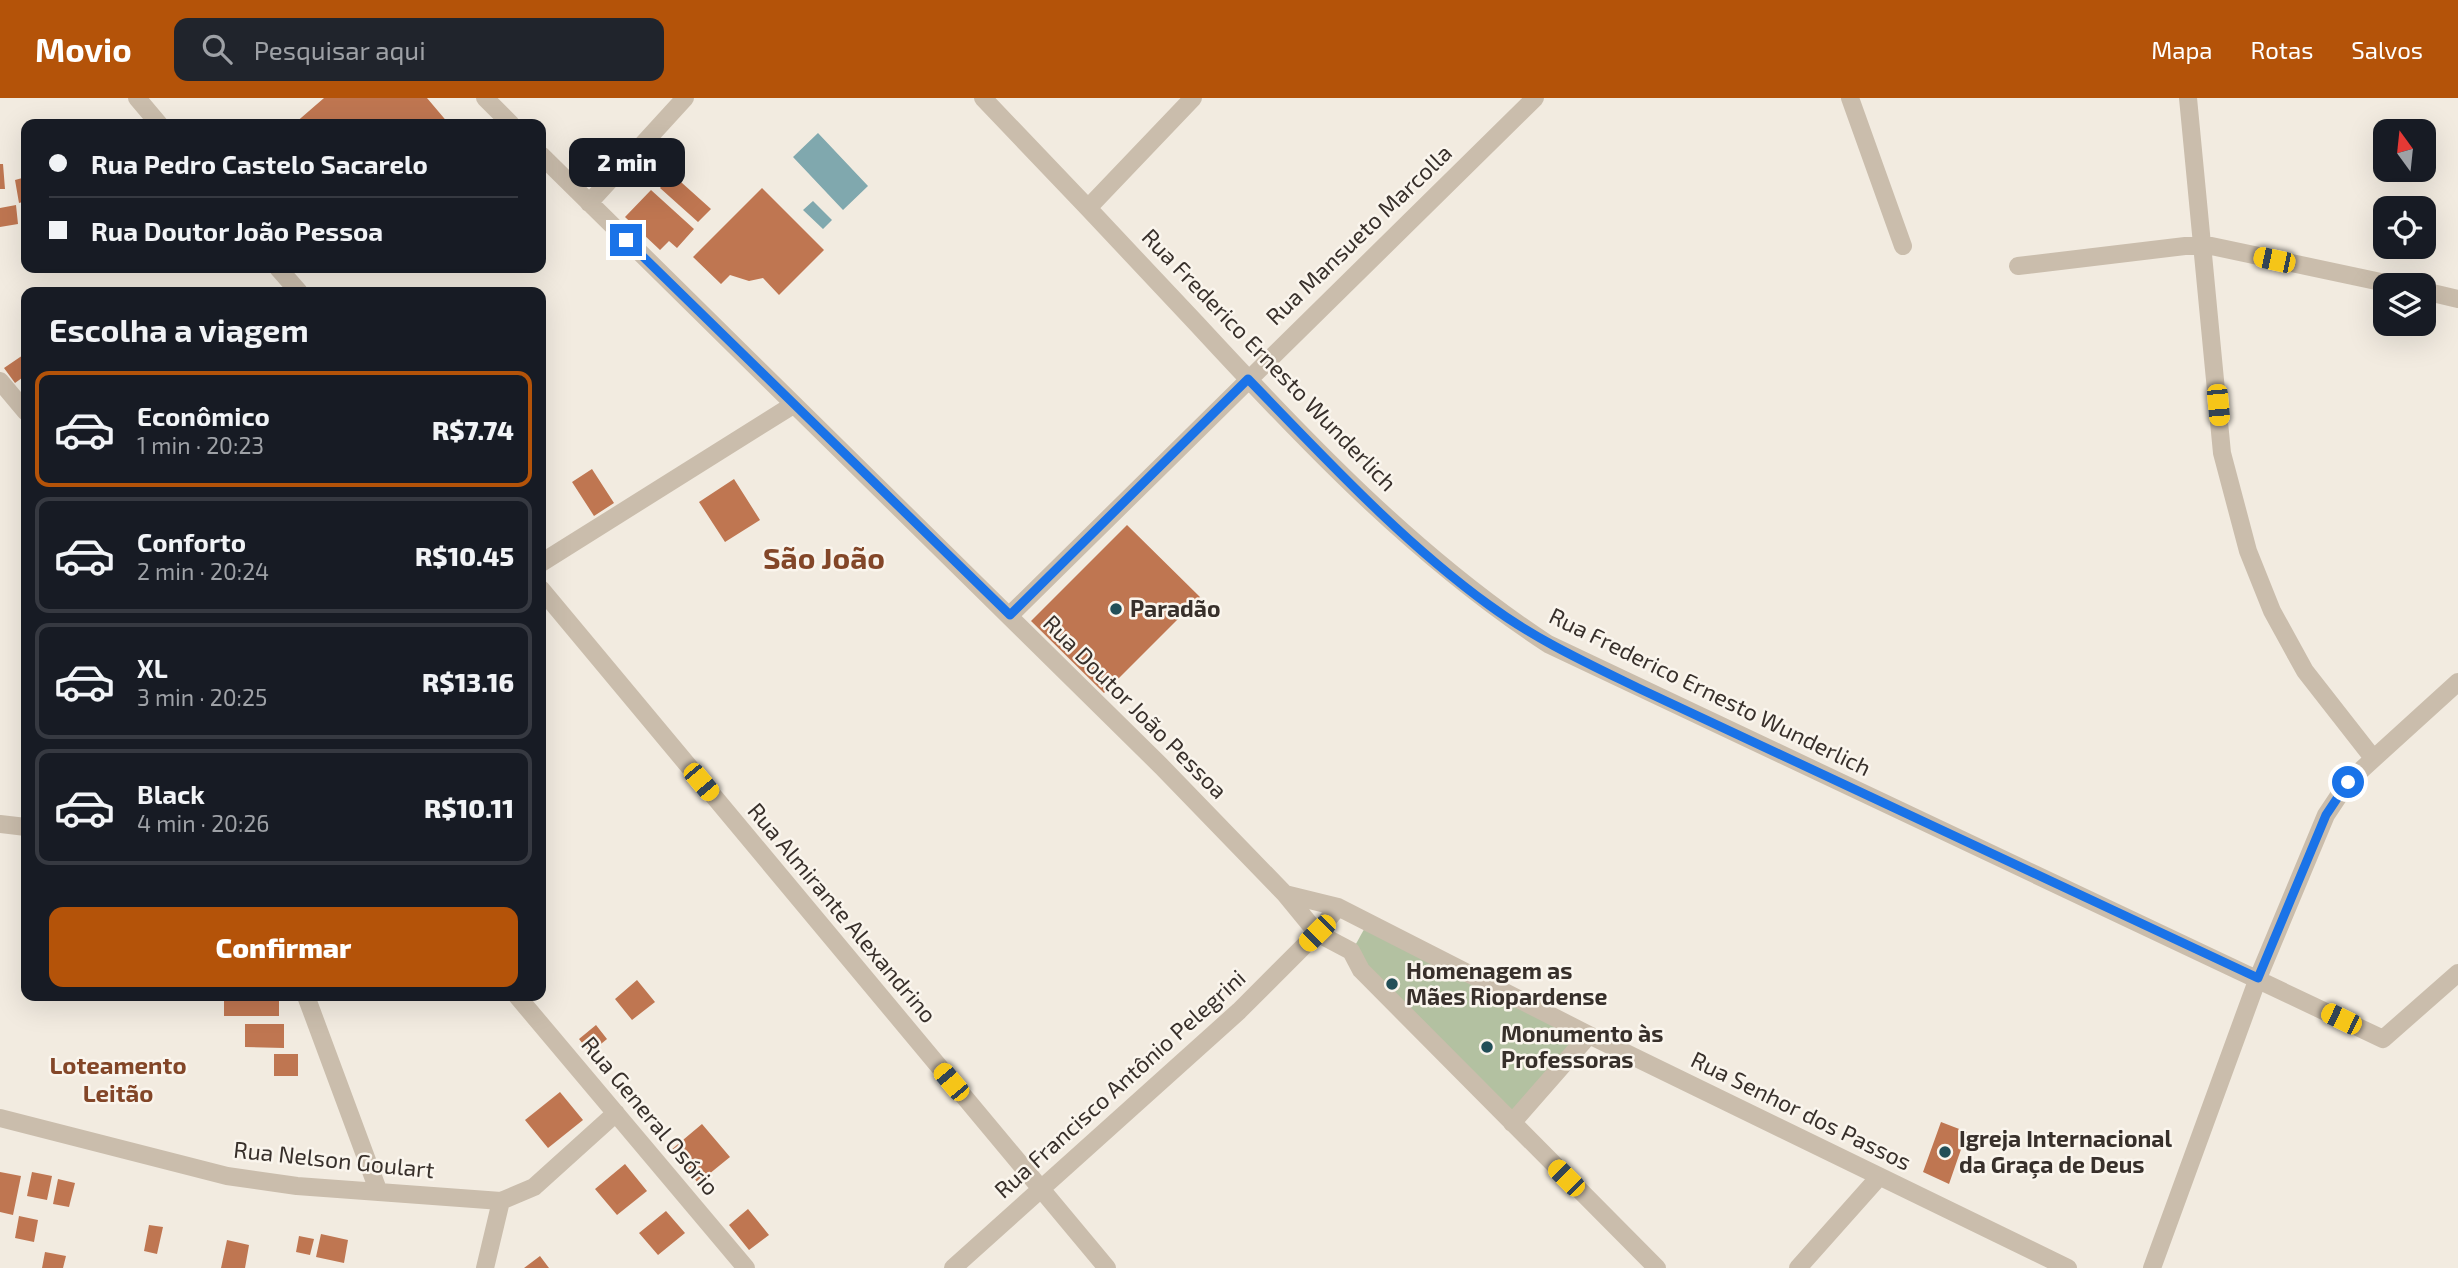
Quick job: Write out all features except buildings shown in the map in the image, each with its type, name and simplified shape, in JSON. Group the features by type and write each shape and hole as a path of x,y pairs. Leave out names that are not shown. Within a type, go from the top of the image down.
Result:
{"street":[{"path":"137,98 155,119"},
{"path":"485,98 505,119"},
{"path":"589,203 685,98"},
{"name":"Rua Frederico Ernesto Wunderlich","path":"983,98 1351,484 1439,565 1490,605 1548,643 1650,694 2383,1039 2458,973"},
{"path":"1088,208 1193,98"},
{"name":"Rua Mansueto Marcolla","path":"1010,615 1535,98"},
{"path":"1850,98 1903,246"},
{"path":"2188,98 2222,453 2248,551 2272,611 2305,671 2373,758"},
{"name":"Rua Doutor João Pessoa","path":"546,160 1010,615 1285,894 1317,933 1351,951 1362,970 1657,1268"},
{"path":"2018,266 2202,244 2373,280"},
{"path":"282,273 295,287"},
{"path":"2450,297 2458,311"},
{"path":"0,381 21,406"},
{"path":"546,560 793,405"},
{"name":"Rua Almirante Alexandrino","path":"546,595 1107,1268"},
{"path":"2152,1268 2258,978 2326,815 2348,782 2458,682"},
{"path":"0,824 21,826"},
{"name":"Rua Senhor dos Passos","path":"1285,894 1338,907 1589,1035 2067,1268"},
{"name":"Rua Francisco Antônio Pelegrini","path":"953,1268 1239,1011 1317,933 1338,907"},
{"path":"1351,951 1367,922"},
{"path":"308,1001 378,1190"},
{"name":"Rua General Osório","path":"521,1001 746,1268"},
{"path":"1511,1123 1589,1035"},
{"path":"485,1268 501,1201 534,1187 617,1113"},
{"name":"Rua Nelson Goulart","path":"0,1118 227,1176 297,1185 501,1201"},
{"path":"1798,1268 1879,1177"}],"green space":[{"path":"1367,924 1587,1035 1511,1121 1352,951"}],"water":[{"path":"818,133 868,186 843,210 793,157"},
{"path":"813,201 832,220 823,229 803,210"}],"place":[{"name":"Paradão","path":"1116,609"},
{"name":"Homenagem as Mães Riopardense","path":"1392,984"},
{"name":"Monumento às Professoras","path":"1487,1047"},
{"name":"Igreja Internacional da Graça de Deus","path":"1945,1152"}],"district":[{"name":"São João","path":"824,559"},
{"name":"Loteamento Leitão","path":"118,1080"}],"route":[{"path":"626,240 1010,615 1248,379 1351,484 1439,565 1490,605 1548,643 1638,688 2258,978 2326,815 2348,782"}]}
